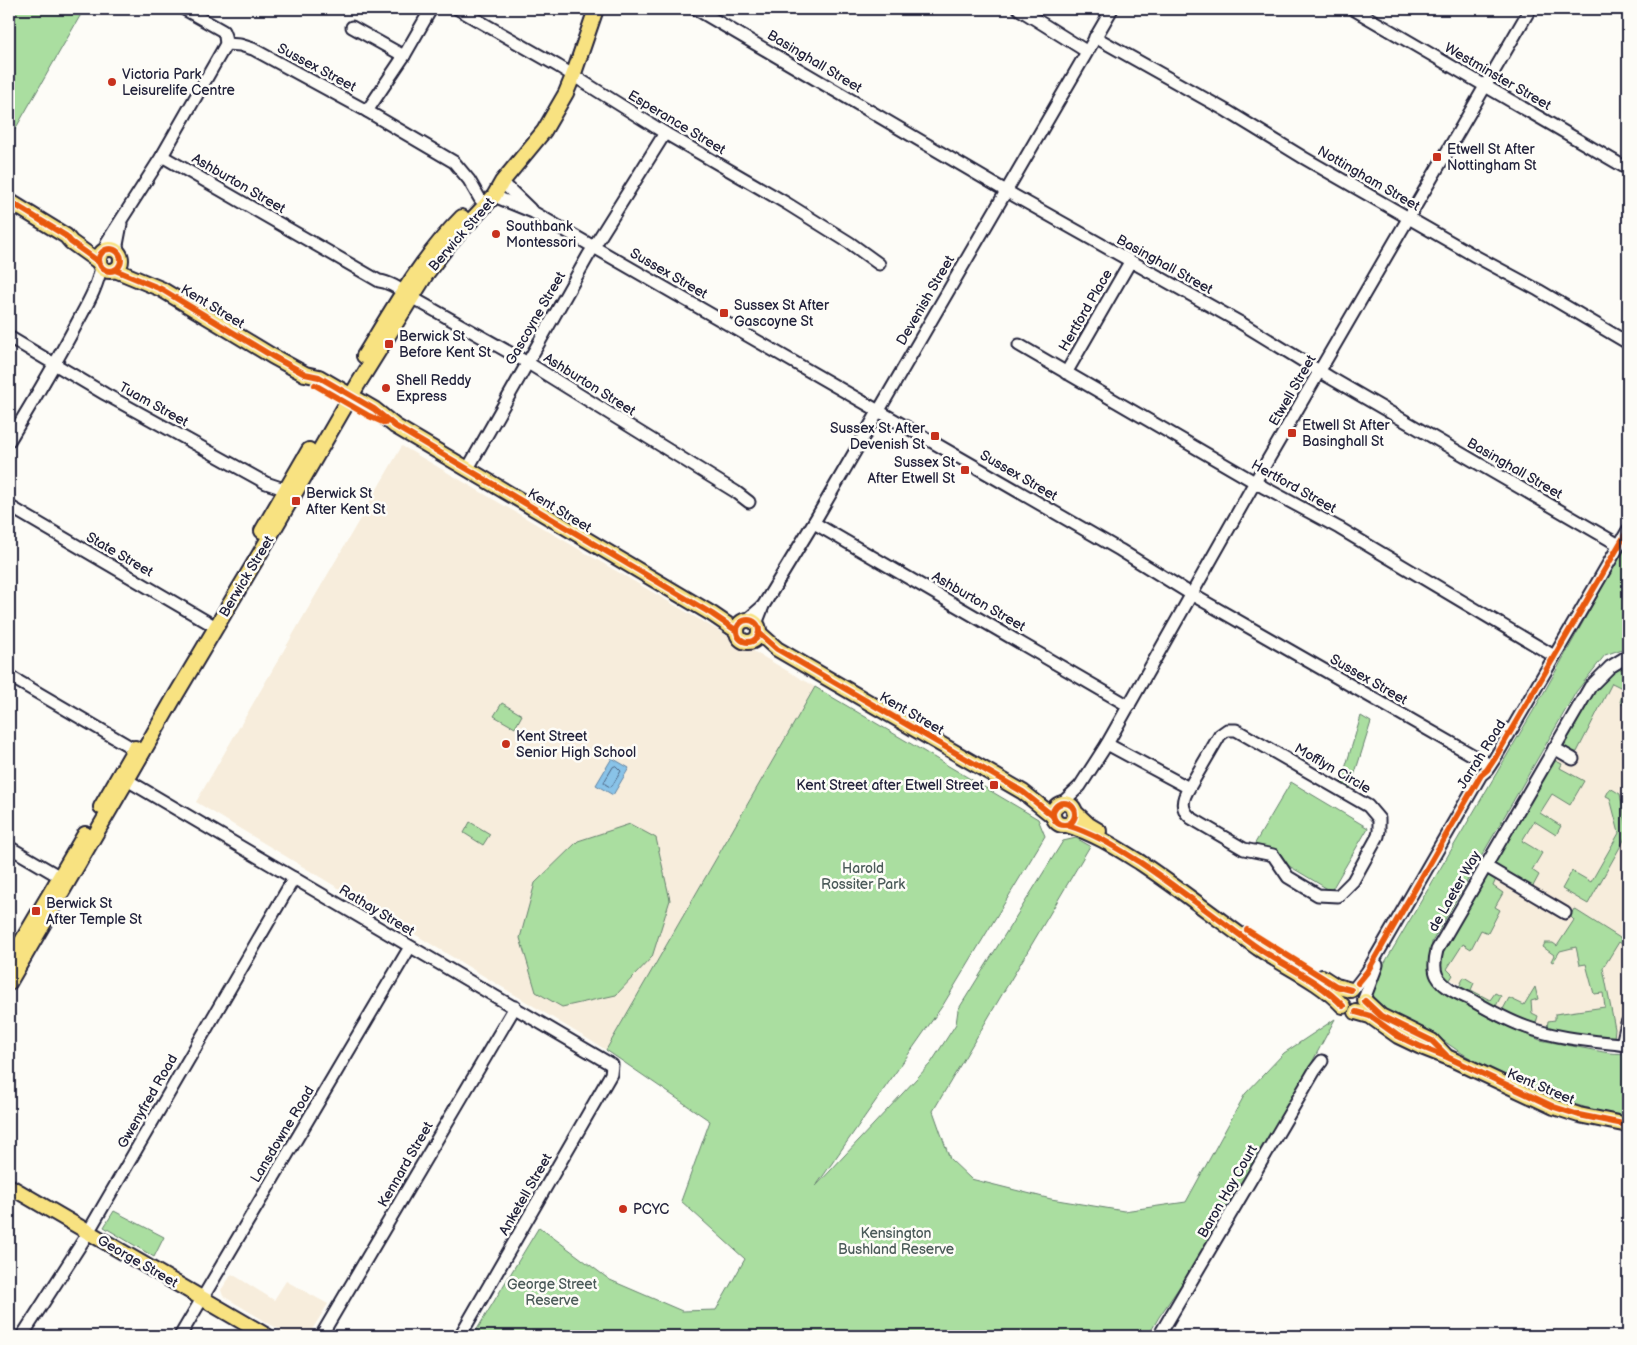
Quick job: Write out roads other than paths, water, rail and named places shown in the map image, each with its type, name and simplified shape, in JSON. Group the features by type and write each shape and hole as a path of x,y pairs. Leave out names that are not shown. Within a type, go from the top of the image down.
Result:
{"main road":[{"name":"Berwick Street","path":"9,983 134,749 212,625 404,295 427,273 544,131 566,93 596,9"},
{"name":"Kent Street","path":"9,202 66,236 71,242 160,289 272,356 305,374 319,378 345,398 374,408 395,426 467,470 712,614 749,629 777,649 1034,799 1058,808"},
{"name":"Berwick Street","path":"9,963 90,841 127,780 288,486 345,398"},
{"path":"1069,804 1074,811 1089,825 1178,882 1282,953 1336,986 1359,992 1362,1004 1350,1012 1320,985 1278,961 1127,854 1084,830 1058,824 1058,808 1069,804"},
{"path":"1067,825 1073,820 1074,811"},
{"path":"1343,1006 1343,996 1352,990"},
{"name":"Kent Street","path":"1362,1004 1363,1013 1378,1020 1398,1036 1419,1046 1448,1057 1554,1107 1579,1115 1628,1125"},
{"name":"George Street","path":"9,1186 267,1336"}],"street":[{"path":"9,441 55,364 110,261 107,242 162,156 226,44 226,36 223,32 184,9"},
{"path":"368,111 404,56 431,9"},
{"name":"Esperance Street","path":"458,9 558,66 665,133 786,203 850,243 879,264"},
{"name":"Basinghall Street","path":"696,9 1006,191 1241,323 1320,372 1619,545"},
{"path":"1019,9 1086,51"},
{"name":"Devenish Street","path":"749,629 814,522 1112,9"},
{"name":"Westminster Street","path":"1353,9 1628,169"},
{"name":"Etwell Street","path":"1058,808 1080,786 1107,744 1255,482 1530,9"},
{"path":"352,27 404,56"},
{"name":"Nottingham Street","path":"1095,37 1227,111 1479,259 1538,290 1628,344"},
{"name":"Sussex Street","path":"226,44 240,45 253,49 368,111 454,162 487,198 533,212 1120,550 1489,768"},
{"name":"Gascoyne Street","path":"467,470 594,247 665,133"},
{"name":"Ashburton Street","path":"162,156 379,281 383,287 404,295 528,362 749,502"},
{"name":"Sussex Street","path":"502,182 533,212"},
{"name":"Hertford Place","path":"1066,373 1130,262"},
{"name":"Tuam Street","path":"9,337 105,394 266,483 280,488 288,486"},
{"name":"Hertford Street","path":"1019,345 1255,482 1339,528 1554,656"},
{"name":"State Street","path":"9,506 212,625"},
{"name":"Ashburton Street","path":"814,522 1128,706"},
{"name":"Jarrah Road","path":"1362,1004 1377,966 1389,944 1628,530"},
{"name":"de Laeter Way","path":"1625,1044 1566,1038 1527,1028 1496,1014 1442,982 1436,974 1434,961 1437,950 1590,687 1610,667 1628,656"},
{"path":"9,676 134,749"},
{"name":"Mofflyn Circle","path":"1227,730 1236,730 1368,806 1378,819 1379,831 1353,881 1346,889 1338,896 1318,895 1288,877 1272,855 1244,849 1186,814 1183,805 1184,795 1189,788 1220,735 1227,730"},
{"path":"1107,744 1189,788"},
{"path":"1554,748 1573,759"},
{"name":"Jarrah Road","path":"1352,990 1367,972 1481,775 1489,768"},
{"name":"Rathay Street","path":"127,780 612,1065"},
{"name":"Etwell Street","path":"1074,811 1080,786"},
{"path":"9,847 64,879"},
{"path":"1486,866 1565,913"},
{"name":"Gwenyfred Road","path":"22,1336 88,1232 294,878"},
{"name":"Lansdowne Road","path":"180,1336 410,947"},
{"name":"Kennard Street","path":"321,1336 515,1007"},
{"path":"1625,1044 1627,1023"},
{"name":"Baron Hay Court","path":"1160,1336 1322,1061"},
{"name":"Anketell Street","path":"460,1336 612,1074 612,1065"}],"water":[{"path":"612,758 629,768 613,795 596,785"}],"place":[{"name":"Victoria Park Leisurelife Centre","path":"112,82"},
{"name":"Etwell St After Nottingham St","path":"1437,157"},
{"name":"Southbank Montessori","path":"496,234"},
{"name":"Sussex St After Gascoyne St","path":"724,313"},
{"name":"Berwick St Before Kent St","path":"389,344"},
{"name":"Shell Reddy Express","path":"386,388"},
{"name":"Etwell St After Basinghall St","path":"1292,433"},
{"name":"Sussex St After Devenish St","path":"935,436"},
{"name":"Sussex St After Etwell St","path":"965,470"},
{"name":"Berwick St After Kent St","path":"296,501"},
{"name":"Kent Street Senior High School","path":"506,744"},
{"name":"Kent Street after Etwell Street","path":"994,785"},
{"name":"Berwick St After Temple St","path":"36,911"},
{"name":"PCYC","path":"623,1209"}],"park label":[{"name":"Harold Rossiter Park","path":"863,876"},
{"name":"Kensington Bushland Reserve","path":"896,1242"},
{"name":"George Street Reserve","path":"552,1292"}]}
